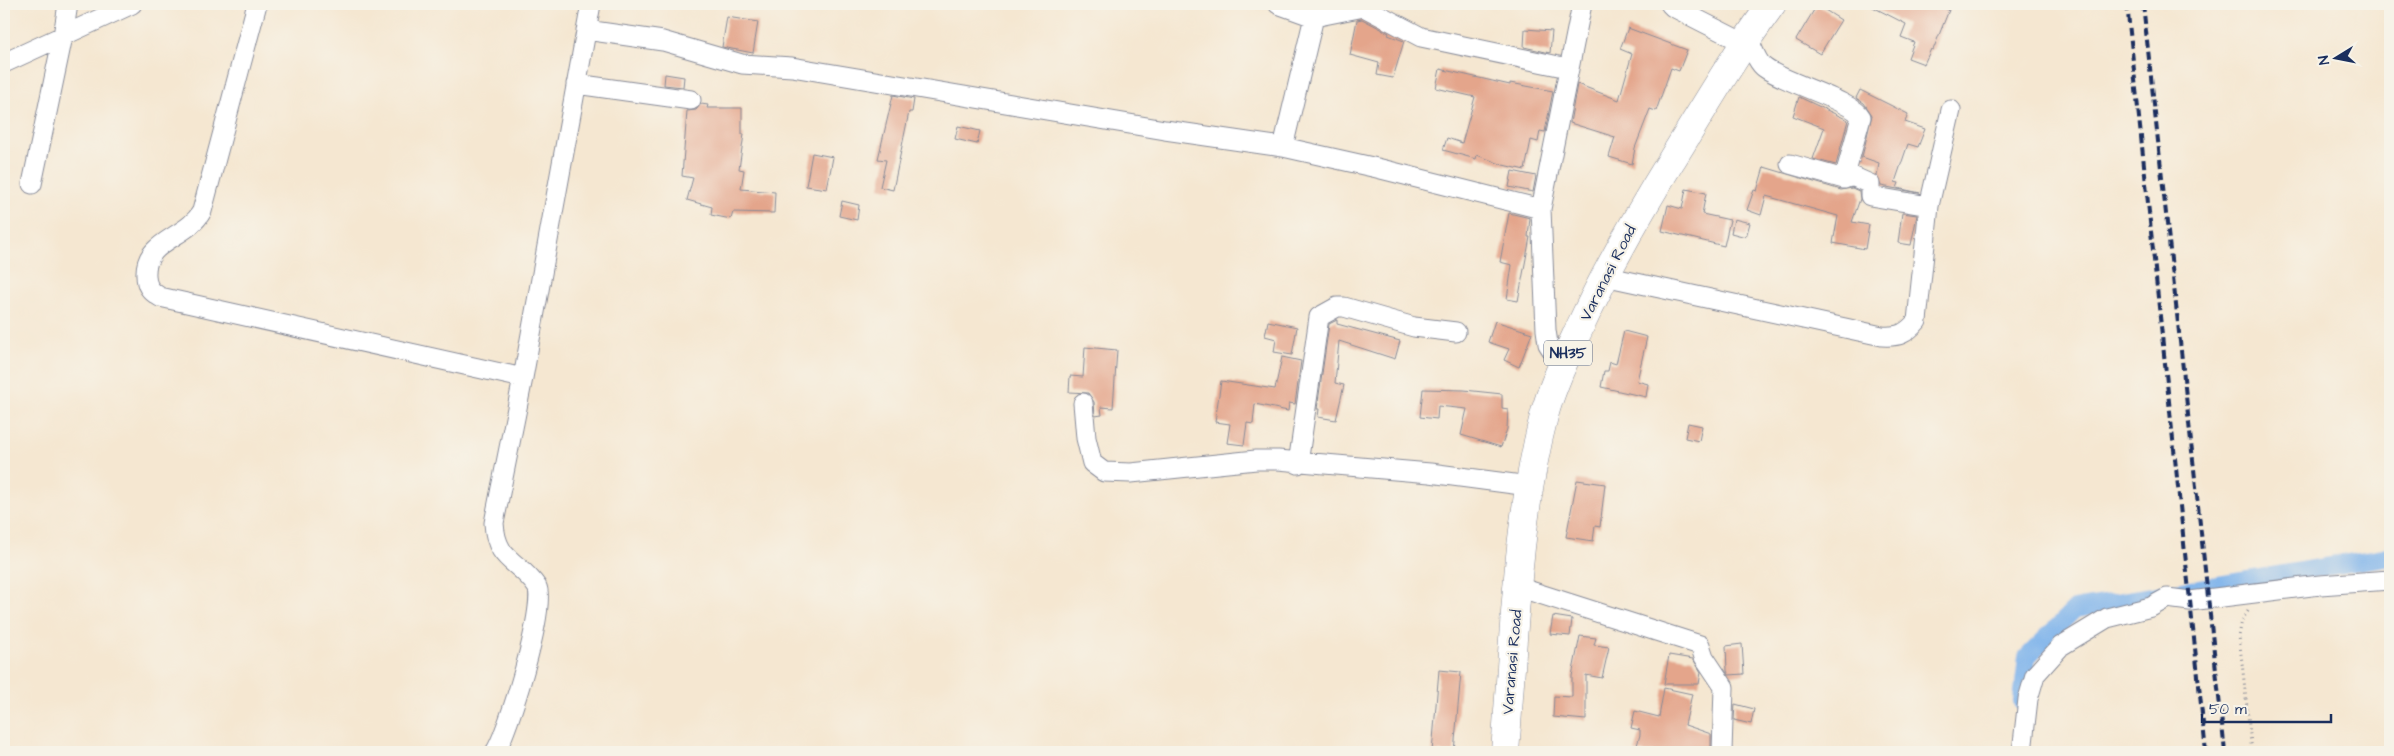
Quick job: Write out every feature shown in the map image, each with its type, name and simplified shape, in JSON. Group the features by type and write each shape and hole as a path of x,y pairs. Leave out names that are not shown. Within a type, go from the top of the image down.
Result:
{"highway":[{"name":"Varanasi Road","path":"1505,752 1518,588 1530,486 1544,415 1562,366 1604,276 1631,227 1746,40 1772,4"}],"street":[{"path":"32,184 68,4"},
{"path":"4,63 132,4"},
{"path":"257,4 202,211 197,221 153,250 145,266 146,284 152,292 160,296 523,378"},
{"path":"494,752 515,703 539,608 537,588 499,549 495,538 494,523 523,378 591,4"},
{"path":"1278,4 1314,17 1364,7 1421,37 1568,68"},
{"path":"1562,366 1548,344 1546,330 1541,209 1582,4"},
{"path":"1670,4 1746,40 1763,67 1799,87 1823,94 1858,111 1862,117 1844,179"},
{"path":"1283,147 1314,17"},
{"path":"586,30 663,41 742,64 792,67 1164,130 1283,147 1377,168 1541,209"},
{"path":"576,84 691,100"},
{"path":"1604,276 1882,336 1908,333 1917,321 1929,206 1951,110"},
{"path":"1790,164 1844,179 1852,176 1870,184 1870,196 1929,206"},
{"path":"1298,464 1319,317 1337,307 1344,306 1414,326 1456,332"},
{"path":"1083,403 1086,438 1092,463 1104,472 1131,473 1256,460 1430,473 1530,486"},
{"path":"2022,752 2028,699 2035,675 2048,658 2078,634 2107,618 2151,607 2166,598 2190,601 2390,580"},
{"path":"1518,588 1700,645 1704,656 1724,687 1722,752"}],"path":[{"path":"2252,752 2240,628 2247,612 2267,592"}],"building":[{"path":"1867,4 1934,4 1949,10 1933,50 1931,49 1924,64 1908,58 1914,42 1901,37 1906,24"},
{"path":"1817,5 1841,20 1820,54 1796,40"},
{"path":"727,17 758,22 753,53 722,47"},
{"path":"1362,19 1389,33 1388,35 1404,41 1393,78 1377,75 1379,63 1350,55 1357,20"},
{"path":"1628,28 1687,50 1679,71 1671,68 1656,111 1650,109 1635,148 1632,164 1609,157 1615,137 1570,123 1577,84 1619,100 1632,54 1620,49"},
{"path":"1525,29 1552,31 1550,53 1524,47"},
{"path":"1440,69 1510,85 1510,83 1553,91 1545,132 1540,131 1538,142 1531,140 1525,170 1503,165 1477,155 1476,159 1443,150 1447,138 1462,143 1475,97 1436,88"},
{"path":"665,74 684,77 683,87 664,85"},
{"path":"1860,90 1908,114 1905,122 1925,129 1918,147 1908,144 1895,182 1899,183 1897,188 1920,193 1881,186 1877,176 1879,163 1862,157 1872,115 1864,103 1856,98"},
{"path":"893,95 914,99 912,112 909,112 893,190 880,187 886,160 878,159"},
{"path":"1799,97 1848,120 1836,165 1813,159 1824,128 1793,116"},
{"path":"701,104 708,105 707,108 742,108 742,134 744,134 739,169 744,170 741,189 775,192 774,213 733,212 731,219 711,215 712,207 687,200 693,178 682,176 687,111 696,110"},
{"path":"958,126 980,131 977,144 955,139"},
{"path":"812,153 833,157 827,189 806,186"},
{"path":"1764,167 1841,190 1852,188 1859,191 1860,199 1852,222 1869,225 1865,249 1833,243 1838,216 1766,196 1761,215 1747,210 1754,190 1757,191"},
{"path":"1512,171 1536,176 1533,192 1509,187"},
{"path":"1686,189 1706,193 1702,214 1730,220 1724,246 1662,231 1668,205 1682,209"},
{"path":"842,201 859,205 857,220 839,216"},
{"path":"1509,213 1530,218 1528,237 1530,237 1518,301 1507,299 1512,265 1500,262"},
{"path":"1902,213 1917,215 1911,245 1898,243"},
{"path":"1734,219 1750,223 1746,237 1731,233"},
{"path":"1337,320 1337,324 1400,341 1395,359 1339,341 1335,383 1344,385 1336,420 1318,417 1319,409 1317,409 1329,324"},
{"path":"1268,321 1297,327 1292,355 1274,352 1276,339 1265,336"},
{"path":"1495,321 1532,333 1519,367 1504,360 1509,349 1488,342"},
{"path":"1624,331 1647,337 1637,381 1648,384 1646,397 1601,387 1604,371 1608,371 1610,362 1616,364"},
{"path":"1085,347 1117,350 1113,408 1101,407 1102,415 1095,416 1094,402 1088,393 1069,392 1070,376 1083,377"},
{"path":"1282,357 1301,361 1295,404 1289,403 1288,411 1255,404 1253,424 1247,423 1244,445 1227,443 1230,424 1215,422 1221,381 1275,389"},
{"path":"1423,389 1464,390 1502,394 1502,408 1508,409 1507,429 1501,447 1461,435 1467,409 1438,406 1437,419 1420,417"},
{"path":"1688,423 1702,426 1699,441 1685,438"},
{"path":"1577,480 1605,484 1600,527 1595,526 1593,541 1566,537"},
{"path":"1553,616 1572,619 1570,636 1550,634"},
{"path":"1580,636 1596,638 1594,645 1609,647 1602,678 1586,675 1586,720 1553,717 1554,696 1572,697 1572,676"},
{"path":"1742,644 1744,674 1729,675 1727,671 1726,646"},
{"path":"1669,655 1693,659 1701,672 1699,684 1664,684"},
{"path":"1439,670 1461,672 1454,752 1432,752"},
{"path":"1664,688 1692,694 1685,725 1711,734 1711,752 1688,747 1687,752 1635,752 1640,730 1631,728 1635,711 1659,717"},
{"path":"1735,704 1754,709 1751,724 1734,720"}],"waterway":[{"path":"2022,701 2027,657 2075,609 2390,556"}],"railway":[{"path":"2127,4 2206,752"},
{"path":"2143,4 2225,752"}]}
